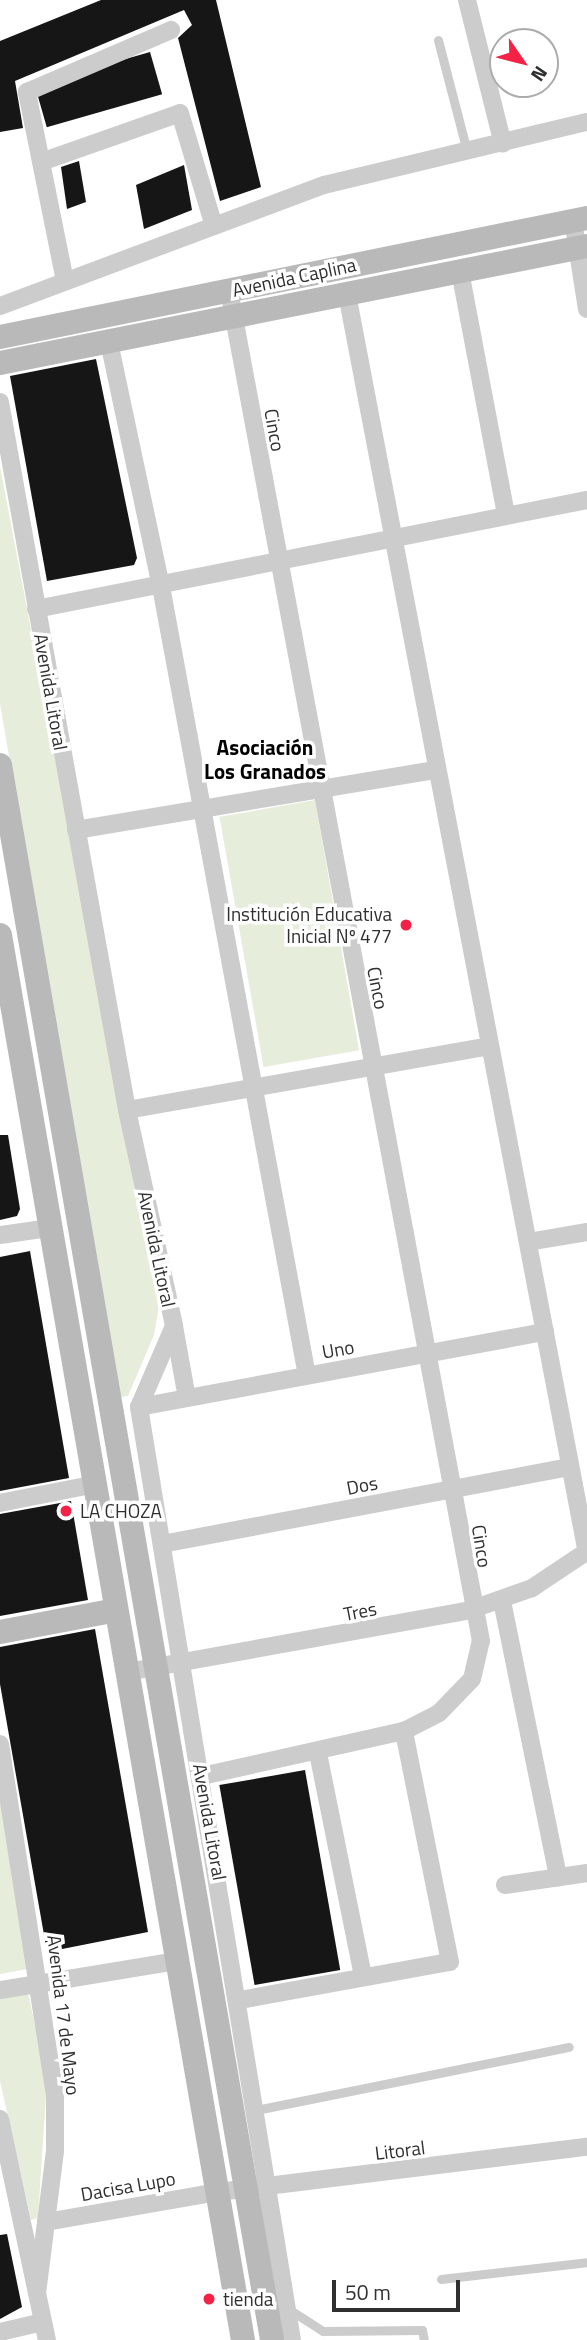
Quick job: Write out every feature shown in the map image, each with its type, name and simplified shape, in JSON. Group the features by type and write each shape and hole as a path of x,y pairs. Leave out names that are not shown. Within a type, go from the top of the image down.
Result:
{"main road":[{"name":"Avenida Caplina","path":"0,337 580,219"},
{"name":"Avenida Caplina","path":"0,363 582,247"},
{"name":"Avenida Litoral","path":"0,765 6,841 156,1667 257,2187 264,2293 272,2340"},
{"path":"0,934 3,973 96,1484 243,2340"},
{"path":"0,1632 116,1610"}],"street":[{"path":"467,0 503,144"},
{"path":"65,281 27,92 171,30"},
{"path":"41,162 180,113 213,223"},
{"path":"0,306 213,223 324,185 587,122"},
{"path":"580,219 587,309"},
{"path":"460,271 506,515"},
{"name":"Cinco","path":"202,1776 318,1753 404,1731 439,1713 472,1679 481,1642 470,1610 452,1489 276,560 229,291"},
{"path":"347,294 587,1552"},
{"path":"109,342 160,581 203,808 251,1087 307,1376"},
{"name":"Avenida Litoral","path":"0,402 127,1110 174,1326 139,1407 240,2000 256,2110 257,2187 292,2340"},
{"path":"36,609 160,581 587,500"},
{"path":"76,830 436,770"},
{"path":"127,1110 489,1046"},
{"path":"0,1235 49,1227"},
{"path":"528,1242 587,1232"},
{"path":"174,1326 187,1398"},
{"name":"Uno","path":"139,1407 545,1332"},
{"name":"Dos","path":"162,1544 570,1467"},
{"path":"0,1503 96,1484"},
{"name":"Tres","path":"127,1672 470,1610 502,1601 587,1552"},
{"path":"502,1601 558,1877"},
{"path":"240,2000 450,1962 404,1731"},
{"name":"Avenida 17 de Mayo","path":"0,1744 41,1981 55,2097 46,2222 37,2293"},
{"path":"318,1753 363,1977"},
{"path":"505,1885 587,1873"},
{"path":"0,1990 41,1981 178,1961"},
{"name":"Avenida 17 de Mayo","path":"0,2119 47,2340"},
{"name":"Litoral","path":"218,2192 587,2147"},
{"name":"Dacisa Lupo","path":"46,2222 218,2192"},
{"path":"0,2332 43,2322"}],"lane":[{"path":"438,40 467,151"},
{"path":"256,2110 569,2047"},
{"path":"441,2278 587,2262"},
{"path":"264,2293 323,2332 422,2330 424,2340"}],"green space":[{"path":"0,466 159,1306 154,1335 128,1396 120,1397 0,704"},
{"path":"315,800 359,1050 264,1067 219,817"},
{"path":"0,1779 33,1968 0,1974"},
{"path":"28,1993 47,2079 38,2218 31,2220 0,2081 0,1999"}],"building":[{"path":"101,0 216,0 261,187 220,201 178,38 192,25 184,10 15,81 23,128 0,132 0,41"},
{"path":"150,52 162,94 47,127 35,85"},
{"path":"79,161 86,202 67,209 61,167"},
{"path":"184,165 192,210 144,229 136,185"},
{"path":"96,359 137,558 134,565 47,581 10,376"},
{"path":"0,1135 8,1135 20,1209 17,1216 0,1220"},
{"path":"30,1251 69,1478 0,1491 0,1257"},
{"path":"71,1501 88,1600 0,1616 0,1514"},
{"path":"95,1629 148,1932 47,1952 0,1684 0,1647"},
{"path":"305,1770 340,1970 255,1985 219,1785"},
{"path":"7,2234 22,2307 0,2319 0,2235"}],"place":[{"name":"Institución Educativa Inicial Nº 477","path":"406,925"},
{"name":"LA CHOZA","path":"66,1511"},
{"name":"tienda","path":"209,2299"}],"district":[{"name":"Asociación Los Granados","path":"265,759"}]}
